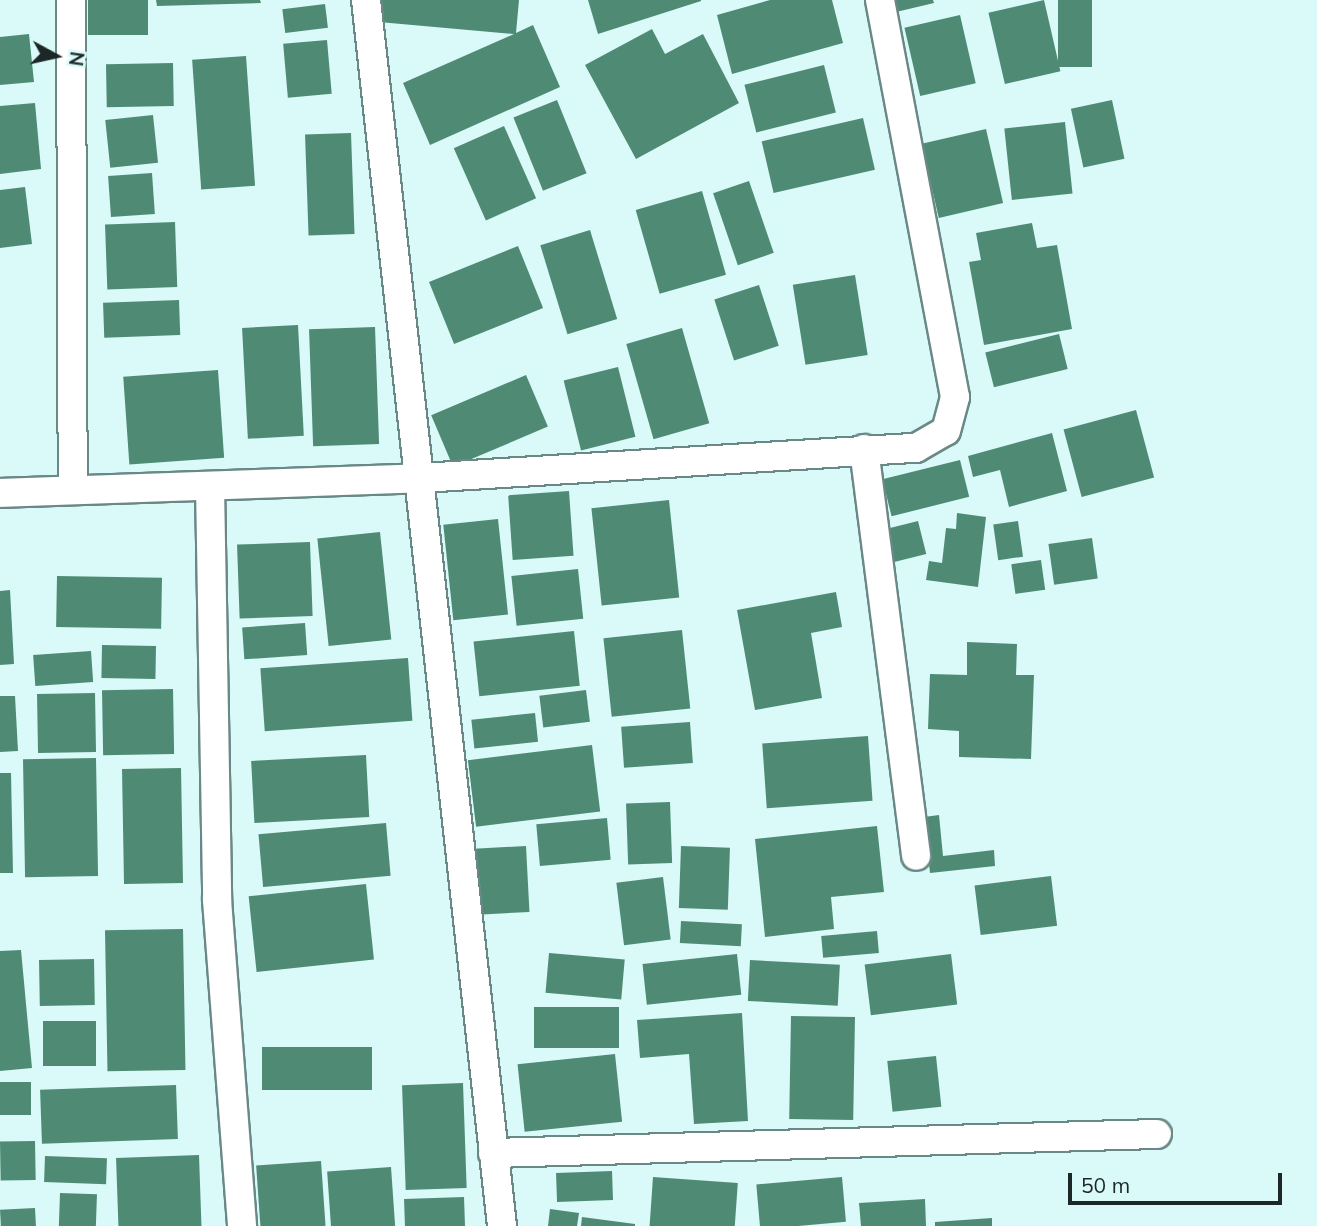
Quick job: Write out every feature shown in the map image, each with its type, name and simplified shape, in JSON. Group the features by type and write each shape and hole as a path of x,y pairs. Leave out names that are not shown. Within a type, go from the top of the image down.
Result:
{"street":[{"path":"71,0 73,490"},
{"path":"366,0 502,1226"},
{"path":"0,493 421,478 864,449 916,448 946,431 955,397 880,0"},
{"path":"864,449 916,856"},
{"path":"210,486 217,900 242,1226"},
{"path":"493,1153 1157,1134"}],"building":[{"path":"88,0 148,0 148,35 88,35"},
{"path":"156,0 260,0 261,3 157,6"},
{"path":"381,0 519,0 516,33 533,25 560,87 430,145 403,83 514,34 379,22"},
{"path":"588,0 701,0 701,1 598,34"},
{"path":"770,0 832,0 843,43 732,74 717,15"},
{"path":"893,0 933,0 934,3 896,12"},
{"path":"1044,0 1060,71 1005,84 988,13"},
{"path":"1058,0 1092,0 1092,67 1058,67"},
{"path":"325,4 328,28 285,33 282,9"},
{"path":"960,15 976,83 920,96 904,28"},
{"path":"652,29 665,54 703,34 739,103 636,159 585,65"},
{"path":"29,34 34,82 0,85 0,37"},
{"path":"327,40 332,94 288,98 283,44"},
{"path":"246,56 255,186 201,189 192,60"},
{"path":"173,63 174,106 107,107 106,64"},
{"path":"824,65 836,113 756,132 744,85"},
{"path":"557,100 587,173 543,191 513,118"},
{"path":"1112,100 1124,159 1083,167 1071,109"},
{"path":"35,103 41,169 0,174 0,106"},
{"path":"153,115 158,163 110,168 105,120"},
{"path":"863,118 875,170 774,193 762,141"},
{"path":"1065,122 1073,194 1012,200 1004,128"},
{"path":"504,126 536,198 486,221 454,148"},
{"path":"986,129 1003,203 939,218 922,144"},
{"path":"351,133 355,234 309,236 305,135"},
{"path":"152,173 155,214 111,217 108,176"},
{"path":"749,181 774,253 738,265 713,193"},
{"path":"25,187 32,244 0,248 0,190"},
{"path":"702,191 726,275 660,294 636,210"},
{"path":"175,222 177,287 107,289 105,224"},
{"path":"1032,223 1037,248 1057,245 1072,329 984,345 969,262 981,260 976,233"},
{"path":"590,230 617,319 567,334 540,245"},
{"path":"518,246 543,308 454,344 429,282"},
{"path":"855,275 868,355 805,365 793,285"},
{"path":"759,285 779,346 734,360 714,300"},
{"path":"179,300 180,335 104,338 103,303"},
{"path":"298,325 304,436 248,439 242,328"},
{"path":"375,327 379,444 313,446 309,329"},
{"path":"682,328 709,423 654,439 626,344"},
{"path":"1059,334 1068,369 994,387 985,352"},
{"path":"618,367 635,437 581,450 564,381"},
{"path":"218,370 224,458 129,464 123,377"},
{"path":"526,375 548,427 453,467 431,415"},
{"path":"1136,410 1154,478 1082,497 1064,429"},
{"path":"1052,433 1067,491 1009,507 1000,470 973,477 968,456"},
{"path":"960,460 969,497 892,516 882,479"},
{"path":"569,491 574,556 513,560 508,495"},
{"path":"669,500 679,597 602,606 591,508"},
{"path":"957,513 986,517 978,587 926,580 929,561 942,563 946,528 956,529"},
{"path":"498,519 508,614 453,620 443,525"},
{"path":"918,521 926,554 893,562 885,529"},
{"path":"1018,521 1023,557 998,560 993,524"},
{"path":"380,532 391,639 329,646 317,539"},
{"path":"1092,538 1098,579 1054,585 1048,544"},
{"path":"310,542 313,616 240,619 237,545"},
{"path":"1041,560 1045,590 1015,594 1011,564"},
{"path":"578,569 583,619 517,626 511,576"},
{"path":"57,576 162,578 161,629 56,627"},
{"path":"10,590 14,664 0,665 0,591"},
{"path":"836,592 842,627 811,633 822,698 755,710 737,610"},
{"path":"305,623 307,655 244,659 242,627"},
{"path":"682,630 690,709 612,717 603,638"},
{"path":"574,631 580,686 479,696 474,642"},
{"path":"967,642 1017,644 1016,675 1034,675 1031,759 959,757 959,731 928,729 930,674 967,675"},
{"path":"102,645 156,646 155,679 101,678"},
{"path":"91,651 93,682 35,686 33,655"},
{"path":"408,658 412,721 265,731 260,668"},
{"path":"173,689 174,754 103,755 102,690"},
{"path":"586,690 590,722 543,727 539,696"},
{"path":"95,693 96,752 38,753 37,694"},
{"path":"0,696 15,696 18,751 0,752"},
{"path":"535,713 538,742 474,749 471,720"},
{"path":"690,722 693,763 624,768 621,727"},
{"path":"868,736 873,801 767,808 762,743"},
{"path":"592,745 600,812 476,827 468,760"},
{"path":"366,755 369,817 254,823 251,761"},
{"path":"96,758 98,876 25,877 23,759"},
{"path":"181,768 183,883 124,884 122,769"},
{"path":"0,773 11,773 13,873 0,873"},
{"path":"670,802 672,863 628,864 626,804"},
{"path":"939,815 943,856 994,850 995,866 930,873 924,817"},
{"path":"607,818 611,860 540,866 536,824"},
{"path":"386,823 391,876 263,887 258,834"},
{"path":"877,826 884,892 831,897 834,929 765,937 755,839"},
{"path":"526,846 529,912 478,915 474,849"},
{"path":"681,846 730,848 728,910 679,908"},
{"path":"1051,876 1057,926 981,935 975,885"},
{"path":"663,877 671,940 624,945 616,883"},
{"path":"366,884 374,960 257,972 249,896"},
{"path":"681,921 742,924 741,946 680,943"},
{"path":"183,929 185,1070 107,1071 105,930"},
{"path":"877,931 879,953 823,958 821,936"},
{"path":"21,950 32,1068 0,1071 0,951"},
{"path":"549,953 625,960 621,999 546,993"},
{"path":"737,954 741,995 647,1005 643,964"},
{"path":"951,954 957,1005 871,1015 865,965"},
{"path":"94,959 95,1005 40,1006 39,960"},
{"path":"750,960 840,965 838,1006 748,1001"},
{"path":"534,1007 619,1007 619,1048 534,1048"},
{"path":"742,1013 748,1121 694,1124 689,1054 640,1058 637,1020"},
{"path":"791,1016 855,1017 853,1120 789,1119"},
{"path":"43,1021 96,1021 96,1066 43,1066"},
{"path":"262,1047 372,1047 372,1090 262,1090"},
{"path":"615,1054 622,1122 525,1132 518,1064"},
{"path":"936,1056 941,1107 893,1112 887,1061"},
{"path":"0,1082 31,1082 31,1115 0,1115"},
{"path":"463,1083 467,1188 406,1190 402,1085"},
{"path":"176,1085 178,1139 42,1144 40,1090"},
{"path":"35,1141 36,1180 1,1181 0,1142"},
{"path":"199,1155 201,1226 118,1226 116,1158"},
{"path":"45,1156 107,1158 106,1184 44,1182"},
{"path":"321,1161 326,1226 260,1226 256,1166"},
{"path":"391,1167 395,1226 331,1226 327,1171"},
{"path":"612,1171 613,1200 557,1202 556,1173"},
{"path":"653,1177 738,1183 735,1226 650,1226"},
{"path":"842,1177 846,1222 760,1226 756,1184"},
{"path":"60,1193 97,1194 96,1226 59,1226"},
{"path":"464,1197 465,1226 405,1226 404,1199"},
{"path":"925,1199 926,1226 861,1226 859,1203"},
{"path":"35,1208 36,1226 1,1226 0,1210"},
{"path":"550,1209 579,1213 577,1226 548,1226"},
{"path":"582,1217 635,1224 635,1226 581,1226"},
{"path":"992,1218 992,1226 935,1226 935,1222"}]}
